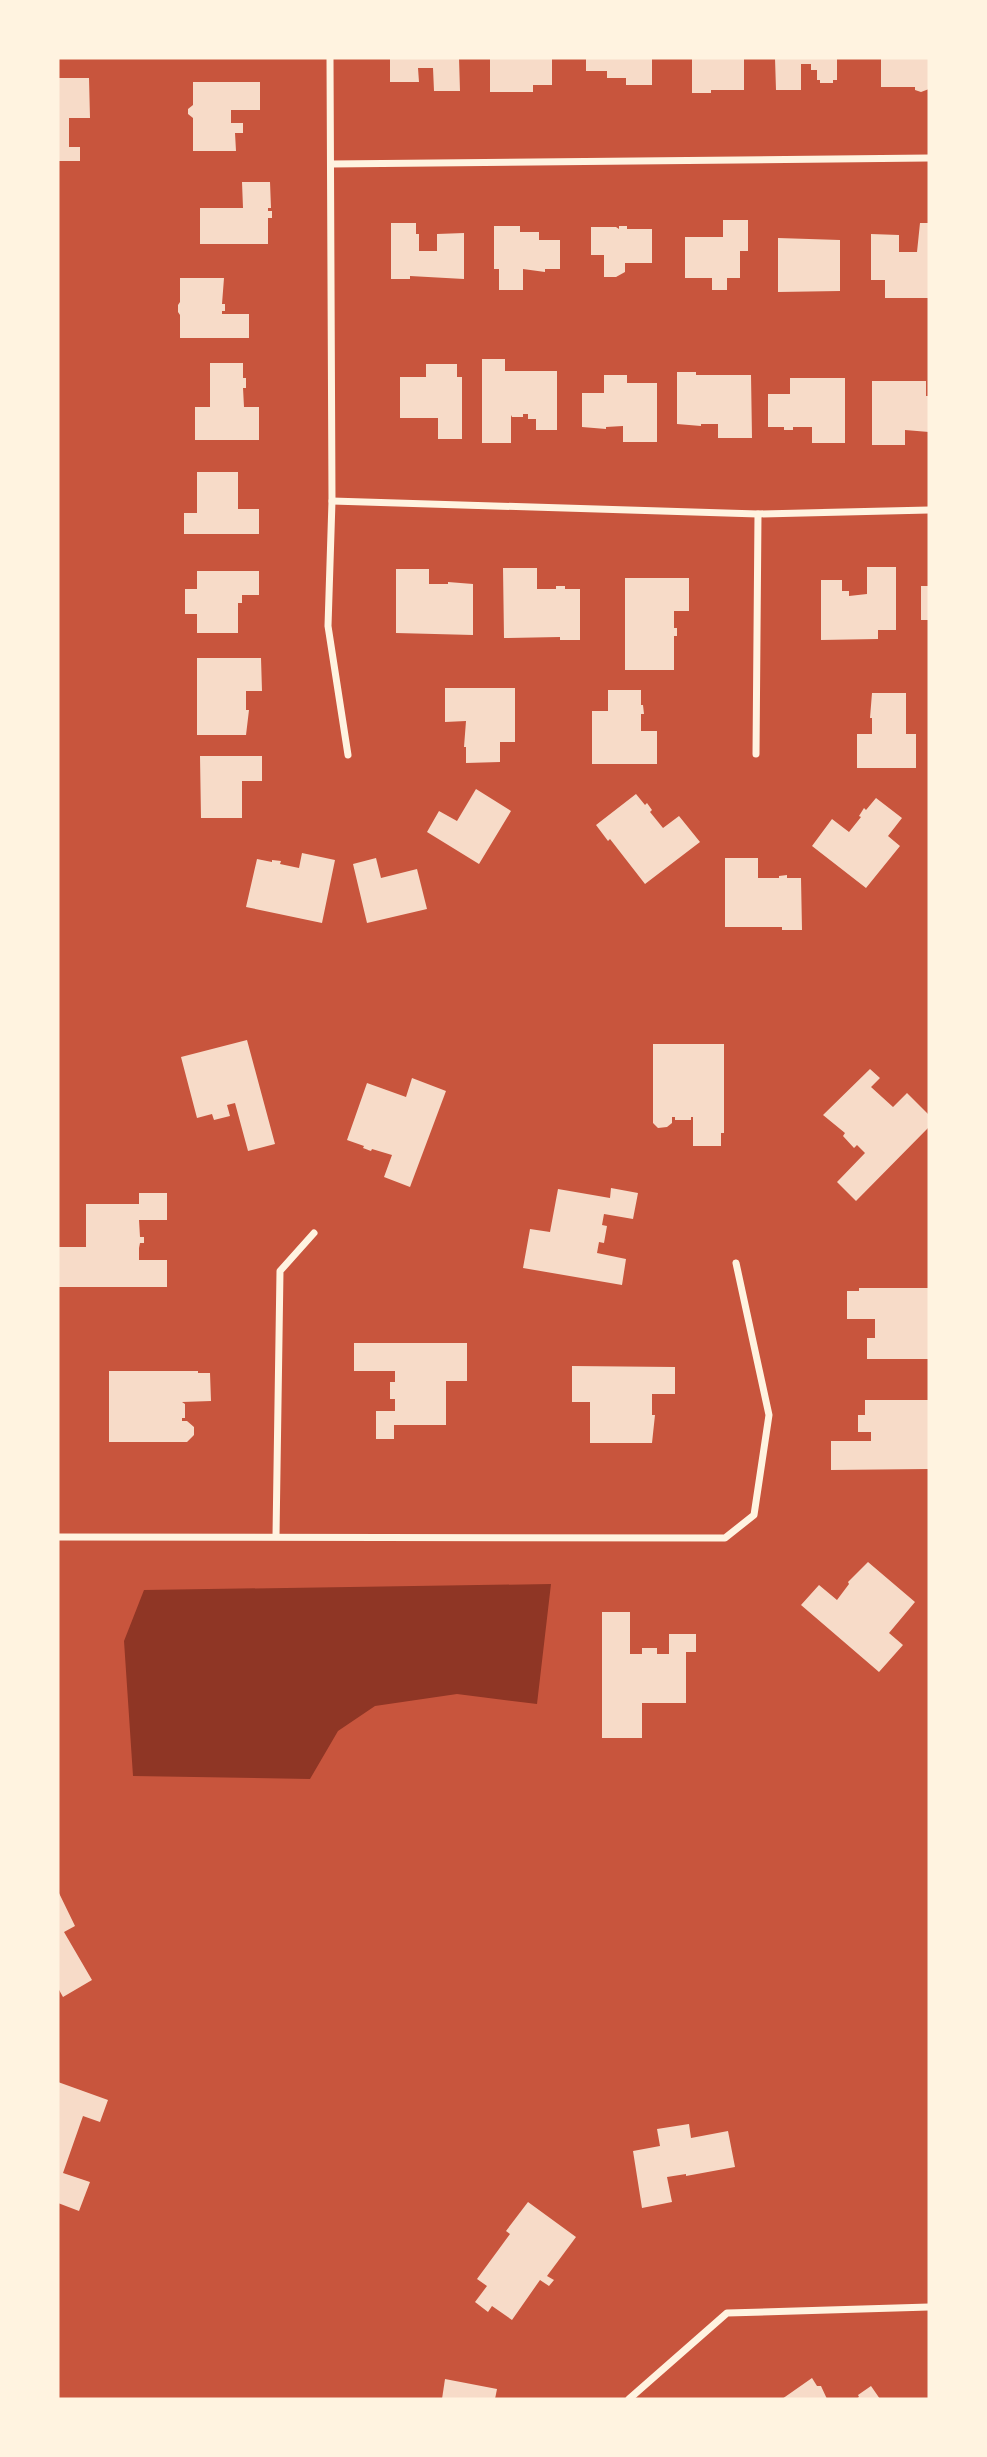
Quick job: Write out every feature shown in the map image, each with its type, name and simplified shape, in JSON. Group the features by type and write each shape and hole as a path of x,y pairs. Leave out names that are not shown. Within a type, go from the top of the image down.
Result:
{"street":[{"path":"330,58 332,502 328,626 348,755"},
{"path":"331,164 929,158"},
{"path":"332,502 758,514 929,510"},
{"path":"756,754 758,514"},
{"path":"276,1536 280,1271 314,1233"},
{"path":"58,1537 725,1538 754,1515 769,1415 736,1263"},
{"path":"629,2399 727,2313 929,2307"}],"shaded area":[{"path":"551,1584 537,1704 457,1694 375,1706 338,1731 310,1779 133,1776 124,1641 144,1590"}],"building":[{"path":"390,58 459,58 460,91 434,91 433,68 418,68 419,82 390,82"},
{"path":"490,58 552,58 552,85 533,85 533,92 490,92"},
{"path":"586,58 652,58 652,85 626,85 626,78 607,78 607,71 586,71"},
{"path":"692,58 744,58 744,90 692,93"},
{"path":"775,58 837,58 837,80 833,80 833,83 820,83 820,80 817,80 817,70 811,70 811,64 801,64 801,90 776,90"},
{"path":"881,58 929,58 929,89 921,92 915,90 915,87 881,87"},
{"path":"58,78 89,78 90,118 69,118 69,147 80,147 80,161 58,161"},
{"path":"193,82 260,82 260,110 231,110 231,123 243,123 243,133 235,133 236,151 193,151 193,118 188,114 188,109 193,105"},
{"path":"242,182 270,182 271,208 268,208 268,211 272,211 272,218 268,218 268,244 200,244 200,208 243,208"},
{"path":"723,220 748,220 748,251 740,251 740,278 727,278 727,290 712,290 712,278 685,278 685,237 723,237"},
{"path":"391,223 416,223 419,251 437,251 437,234 464,233 464,279 410,276 410,279 391,279"},
{"path":"920,223 929,223 929,298 885,298 885,280 871,280 871,234 899,235 899,252 917,252"},
{"path":"494,226 520,226 520,232 539,232 539,240 560,240 560,269 545,269 545,272 523,269 523,290 499,290 499,269 494,269"},
{"path":"619,226 627,226 627,229 652,229 652,263 625,263 625,272 616,277 604,277 604,255 591,255 591,227 619,229"},
{"path":"778,238 840,240 840,291 778,292"},
{"path":"180,278 224,278 222,304 225,304 225,311 222,311 222,314 249,314 249,338 180,338"},
{"path":"482,359 505,359 505,371 557,371 557,430 536,430 536,419 528,419 528,414 523,414 523,417 511,415 511,443 482,443"},
{"path":"210,363 243,363 243,378 246,378 246,388 243,388 244,407 259,407 259,440 195,440 195,407 210,407"},
{"path":"426,364 457,364 457,377 462,377 462,439 438,439 438,418 400,418 400,377 426,377"},
{"path":"677,372 696,372 696,375 751,375 752,438 718,438 718,424 677,424"},
{"path":"604,375 627,375 627,383 657,383 657,442 623,442 623,426 606,429 582,427 582,393 604,393"},
{"path":"790,378 845,378 845,443 812,443 812,427 784,430 784,427 768,427 768,394 790,394"},
{"path":"872,381 926,381 926,396 929,396 929,432 905,430 905,445 872,445"},
{"path":"197,472 238,472 238,509 259,509 259,534 184,534 184,513 197,513"},
{"path":"867,567 896,567 896,630 878,630 878,639 821,640 821,580 842,580 842,591 849,591 849,596 867,594"},
{"path":"503,568 537,568 537,589 565,586 565,589 580,589 580,640 560,640 560,637 504,638"},
{"path":"396,569 429,569 429,584 473,584 473,635 396,633"},
{"path":"197,571 259,571 259,595 242,595 242,603 238,603 238,633 197,633 197,614 185,614 185,589 197,589"},
{"path":"625,578 689,578 689,611 674,611 677,636 674,636 674,670 625,670"},
{"path":"921,586 929,586 929,620 921,620"},
{"path":"197,658 261,658 262,691 246,691 246,710 249,710 246,735 197,735"},
{"path":"445,688 515,688 515,742 500,742 500,762 466,763 466,721 445,722"},
{"path":"608,690 641,690 644,714 641,714 641,731 657,731 657,764 592,764 592,711 608,711"},
{"path":"872,693 906,693 906,734 916,734 916,768 857,768 857,734 872,734"},
{"path":"200,756 262,756 262,781 242,781 242,818 201,818"},
{"path":"476,789 511,811 479,864 427,832 439,811 457,821"},
{"path":"636,794 645,805 647,803 652,810 650,812 663,828 679,816 700,842 645,884 596,825"},
{"path":"876,798 902,818 888,836 900,846 866,888 812,846 832,819 849,832 861,817 859,816 864,808 866,810"},
{"path":"302,853 335,860 322,923 246,907 257,859 281,861 280,864 299,868"},
{"path":"376,858 381,878 417,869 427,909 367,923 353,864"},
{"path":"725,858 758,858 758,878 779,878 787,875 787,878 801,878 802,930 782,930 782,927 725,927"},
{"path":"247,1040 275,1144 248,1151 235,1103 227,1105 230,1116 214,1120 212,1114 197,1118 181,1057"},
{"path":"653,1044 724,1044 724,1133 721,1133 721,1146 693,1146 693,1117 691,1120 675,1120 675,1117 672,1117 672,1123 667,1127 658,1128 653,1123"},
{"path":"870,1069 880,1078 871,1087 893,1107 907,1093 929,1115 929,1127 856,1201 837,1182 865,1153 857,1145 854,1148 843,1136 845,1133 823,1115"},
{"path":"412,1078 446,1091 410,1187 384,1177 392,1155 372,1149 371,1151 347,1140 367,1083 406,1097"},
{"path":"611,1188 638,1193 633,1219 604,1214 602,1225 607,1226 604,1243 599,1242 597,1253 626,1259 622,1285 523,1268 530,1229 550,1232 558,1189 610,1198"},
{"path":"139,1193 167,1193 167,1220 139,1220 140,1237 144,1237 144,1243 140,1243 139,1260 167,1260 167,1287 58,1287 58,1247 86,1247 86,1204 139,1204"},
{"path":"859,1288 929,1288 929,1359 867,1359 867,1338 875,1338 875,1319 847,1319 847,1291 859,1291"},
{"path":"354,1343 467,1343 467,1381 446,1381 446,1425 394,1425 394,1439 376,1439 376,1411 395,1411 395,1399 390,1399 390,1382 395,1382 395,1371 354,1371"},
{"path":"572,1366 675,1367 675,1394 652,1394 652,1415 655,1415 652,1443 590,1443 590,1402 572,1402"},
{"path":"109,1371 210,1373 211,1401 182,1402 185,1404 185,1418 182,1418 182,1421 187,1421 194,1427 194,1435 187,1442 109,1442"},
{"path":"865,1400 928,1400 928,1469 831,1470 831,1441 871,1441 871,1432 858,1432 858,1415 865,1415"},
{"path":"868,1562 915,1602 889,1633 903,1645 879,1672 801,1605 819,1585 837,1600 848,1582"},
{"path":"602,1612 630,1612 630,1654 642,1654 642,1648 657,1648 657,1654 669,1654 669,1634 696,1634 696,1652 686,1652 686,1703 642,1703 642,1738 602,1738"},
{"path":"58,1891 75,1926 64,1932 92,1980 63,1997 58,1988"},
{"path":"58,2082 108,2100 100,2122 83,2116 63,2173 90,2182 79,2211 58,2203"},
{"path":"689,2124 691,2138 728,2131 735,2167 667,2177 672,2202 642,2208 633,2151 660,2146 657,2129"},
{"path":"528,2202 576,2237 547,2276 554,2280 549,2286 540,2280 512,2320 492,2306 488,2312 475,2302 487,2286 477,2279 510,2234 506,2231"},
{"path":"812,2378 817,2386 821,2386 827,2399 782,2399"},
{"path":"445,2379 497,2389 495,2399 442,2399"},
{"path":"871,2386 880,2399 856,2399 858,2395"}]}
